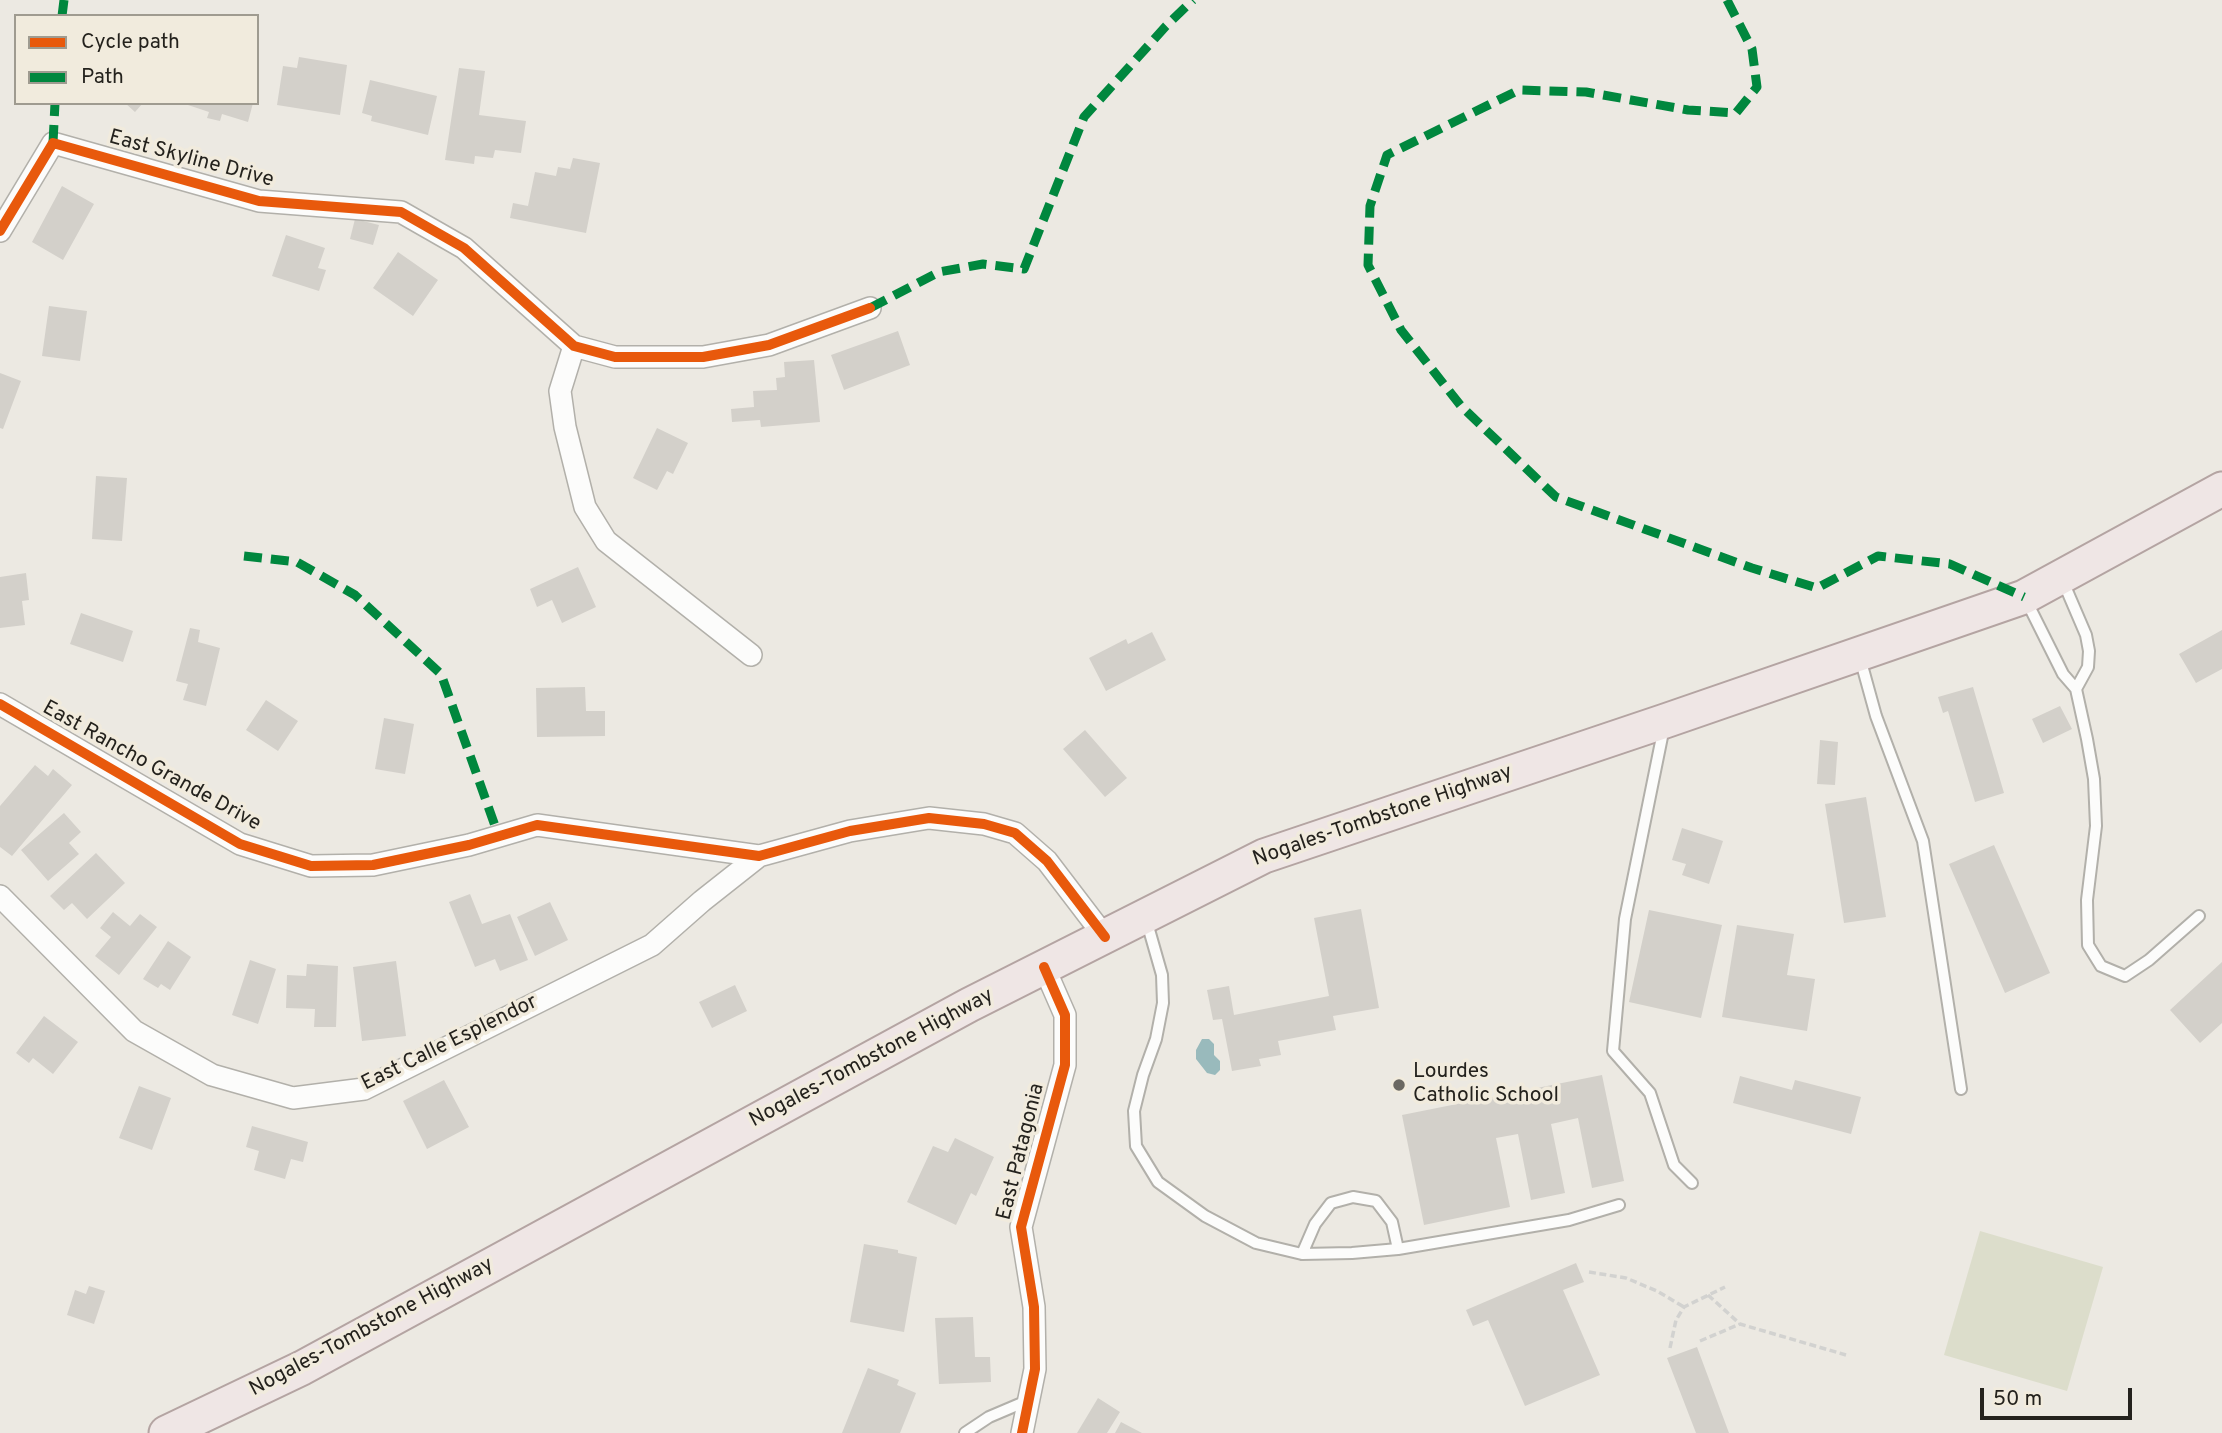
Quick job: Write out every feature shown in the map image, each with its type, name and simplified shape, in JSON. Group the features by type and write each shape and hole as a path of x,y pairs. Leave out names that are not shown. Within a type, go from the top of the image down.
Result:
{"main road":[{"name":"Nogales-Tombstone Highway","path":"166,1433 302,1368 969,1005 1264,856 2024,597 2222,489"}],"street":[{"name":"East Skyline Drive","path":"0,231 53,143 259,201 401,212 464,248 574,346 615,356 703,357 769,345 870,308"},
{"path":"574,346 561,391 565,427 585,506 606,541 751,655"},
{"name":"East Rancho Grande Drive","path":"0,704 240,844 311,866 373,866 469,845 537,825 759,856 850,831 929,818 984,824 1014,833 1047,860 1105,937"},
{"name":"East Calle Esplendor","path":"0,896 134,1031 212,1075 293,1098 364,1089 652,945 759,856"},
{"name":"East Patagonia","path":"1026,1430 1035,1369 1034,1307 1021,1227 1065,1065 1065,1015 1044,967"}],"lane":[{"path":"2061,576 2088,643 2088,667 2076,689"},
{"path":"2024,597 2063,674 2076,689 2094,779 2096,825 2087,900 2088,945 2101,966 2125,976 2199,916"},
{"path":"1859,655 1875,716 1923,841 1961,1089"},
{"path":"1665,721 1625,919 1614,1051 1650,1093 1674,1165 1692,1183"},
{"path":"1146,916 1162,975 1163,1003 1156,1039 1134,1111 1136,1146 1158,1182 1205,1216 1256,1243 1302,1254 1352,1253 1398,1249 1569,1220 1619,1205"},
{"path":"1302,1254 1314,1224 1331,1202 1353,1197 1376,1202 1392,1222 1398,1249"},
{"path":"965,1433 989,1417 1029,1399"}],"path":[{"path":"1589,1272 1626,1278 1657,1291 1684,1307"},
{"path":"1670,1348 1676,1320 1684,1307 1725,1287"},
{"path":"1708,1295 1740,1324 1846,1355"},
{"path":"1700,1341 1740,1324"}],"green space":[{"path":"1980,1231 2103,1267 2067,1391 1944,1355"}],"water":[{"path":"1202,1039 1209,1039 1214,1044 1214,1055 1220,1061 1220,1070 1215,1075 1207,1073 1196,1059 1196,1050"}],"building":[{"path":"299,57 347,65 340,115 277,105 283,66 297,68"},
{"path":"459,68 485,71 479,115 526,121 521,153 495,150 493,158 475,156 474,164 445,160"},
{"path":"370,80 437,96 428,135 371,121 372,116 362,113"},
{"path":"127,105 141,105 135,112"},
{"path":"188,105 252,105 248,122 222,114 220,121 207,118 209,112"},
{"path":"573,158 600,163 586,233 510,218 513,203 528,206 535,172 556,176 558,167 570,169"},
{"path":"62,186 94,204 63,260 32,242"},
{"path":"355,219 379,225 373,245 350,239"},
{"path":"286,235 325,248 318,268 326,270 319,291 272,276"},
{"path":"398,252 438,280 413,316 373,288"},
{"path":"49,306 87,311 80,361 42,356"},
{"path":"898,331 910,365 844,390 831,355"},
{"path":"814,360 820,422 761,427 760,420 732,422 731,409 754,407 753,391 777,390 776,378 785,377 784,362"},
{"path":"0,373 21,381 3,429 0,428"},
{"path":"657,428 688,443 673,474 667,471 657,490 633,478"},
{"path":"96,476 127,478 122,541 92,539"},
{"path":"578,567 596,607 562,623 552,600 537,607 530,589"},
{"path":"26,573 29,600 22,601 25,625 0,628 0,577"},
{"path":"81,613 133,631 123,662 70,644"},
{"path":"190,628 200,630 198,642 220,648 206,706 183,700 188,684 176,681"},
{"path":"2222,630 2222,669 2196,683 2179,654"},
{"path":"1152,632 1166,660 1106,691 1089,658 1126,639 1128,644"},
{"path":"585,687 586,711 605,711 605,736 537,737 536,688"},
{"path":"1973,687 2004,793 1975,802 1948,711 1943,713 1938,697"},
{"path":"266,700 298,721 278,751 246,730"},
{"path":"2060,706 2072,729 2043,743 2032,719"},
{"path":"384,718 414,724 405,774 375,769"},
{"path":"1085,730 1127,778 1105,797 1063,749"},
{"path":"1820,740 1838,742 1835,785 1817,784"},
{"path":"35,765 48,776 53,769 72,785 12,856 0,847 0,806"},
{"path":"1866,797 1886,917 1844,923 1825,804"},
{"path":"64,813 81,832 69,843 79,854 48,881 21,850"},
{"path":"1682,828 1723,841 1709,884 1682,875 1686,864 1672,860"},
{"path":"1994,845 2050,973 2005,993 1949,864"},
{"path":"96,853 125,883 87,919 72,903 64,910 50,896"},
{"path":"470,894 482,924 510,914 528,960 500,971 495,959 475,967 449,902"},
{"path":"550,902 568,940 535,956 517,917"},
{"path":"1361,909 1379,1008 1333,1016 1336,1030 1278,1041 1281,1055 1259,1059 1261,1066 1232,1071 1222,1019 1213,1020 1207,990 1229,986 1234,1015 1329,996 1314,918"},
{"path":"1649,910 1722,925 1701,1018 1629,1002"},
{"path":"113,912 130,926 140,914 157,927 119,975 95,956 111,937 100,928"},
{"path":"1737,925 1794,934 1787,975 1815,979 1807,1031 1722,1017"},
{"path":"168,941 191,957 170,990 161,984 158,988 143,979"},
{"path":"250,960 276,969 258,1024 232,1015"},
{"path":"396,961 406,1036 362,1041 353,967"},
{"path":"2222,962 2222,1023 2200,1043 2170,1010"},
{"path":"307,964 338,966 336,1027 314,1027 315,1009 286,1008 287,975 306,976"},
{"path":"735,985 747,1011 712,1028 699,1002"},
{"path":"44,1016 78,1042 53,1074 33,1058 29,1063 16,1053"},
{"path":"1602,1075 1624,1181 1592,1188 1578,1118 1551,1124 1565,1193 1531,1200 1518,1134 1496,1138 1510,1207 1424,1225 1402,1115"},
{"path":"1740,1076 1792,1090 1795,1080 1861,1097 1851,1134 1733,1103"},
{"path":"444,1080 469,1127 427,1149 403,1101"},
{"path":"139,1086 171,1098 152,1150 119,1138"},
{"path":"252,1126 308,1142 303,1162 291,1159 285,1179 254,1170 259,1151 246,1147"},
{"path":"955,1138 994,1157 976,1196 971,1193 956,1225 907,1202 933,1146 948,1152"},
{"path":"864,1244 898,1250 898,1253 917,1257 904,1332 850,1322"},
{"path":"1576,1263 1584,1282 1563,1290 1600,1375 1525,1406 1488,1320 1473,1326 1466,1310"},
{"path":"89,1286 105,1291 94,1324 67,1315 75,1290 86,1294"},
{"path":"973,1317 975,1357 990,1357 991,1382 939,1384 935,1318"},
{"path":"1697,1347 1729,1433 1696,1433 1667,1358"},
{"path":"868,1368 899,1380 897,1385 916,1393 900,1433 842,1433"},
{"path":"1098,1398 1120,1412 1107,1433 1077,1433"},
{"path":"1121,1422 1142,1433 1115,1433"}],"marked path":[{"path":"62,14 64,0"},
{"path":"870,308 939,272 983,264 1024,269 1084,117 1193,0"},
{"path":"1727,0 1752,49 1757,87 1736,113 1688,110 1586,92 1519,90 1387,155 1370,206 1368,265 1401,330 1461,406 1556,497 1752,568 1817,588 1878,556 1950,564 2024,597"},
{"path":"53,143 55,105"},
{"path":"244,556 297,562 355,595 441,674 499,837"}],"cycle path":[{"path":"0,231 53,143 259,201 401,212 464,248 574,346 615,357 703,357 769,345 870,308"},
{"path":"0,704 240,844 311,866 373,865 469,845 537,825 759,856 850,831 929,818 984,824 1015,833 1047,861 1105,937"},
{"path":"1022,1433 1035,1369 1034,1307 1021,1227 1065,1065 1065,1015 1044,967"}],"place":[{"name":"Lourdes Catholic School","path":"1399,1085"}]}
